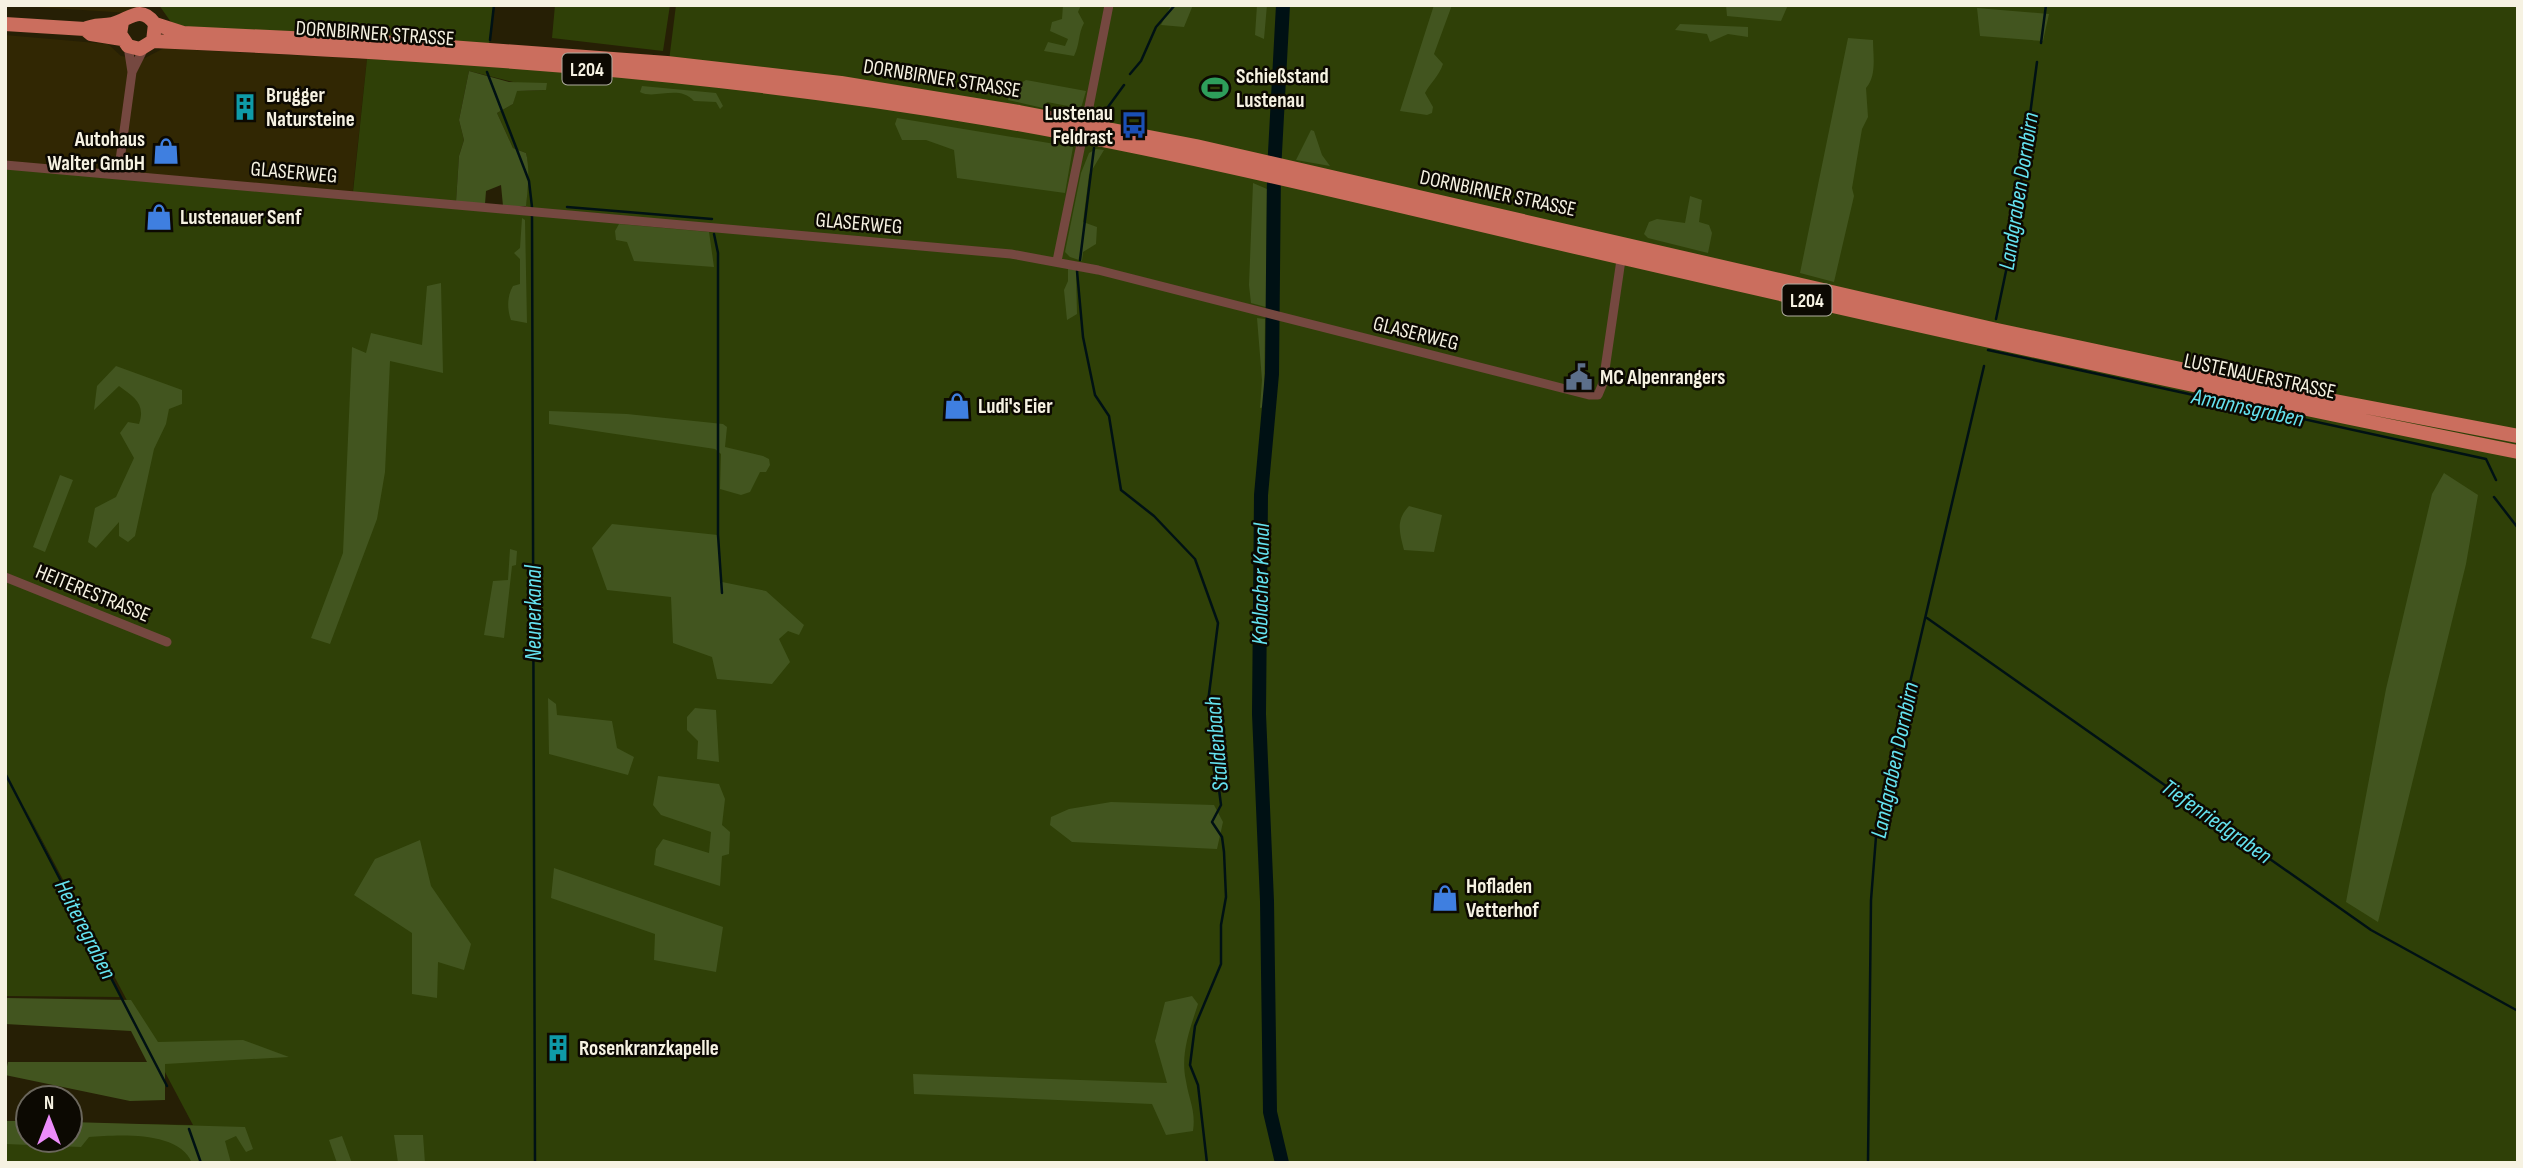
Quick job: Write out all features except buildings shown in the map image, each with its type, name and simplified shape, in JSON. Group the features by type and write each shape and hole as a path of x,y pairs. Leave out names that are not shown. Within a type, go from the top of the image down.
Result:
{"main road":[{"name":"DORNBIRNER STRASSE","path":"5,24 85,29 132,14 151,15 183,33 255,35 591,57 841,83 1073,121 1621,258 1996,336"},
{"path":"125,43 132,14"},
{"path":"149,44 151,15"},
{"name":"DORNBIRNER STRASSE","path":"85,29 91,34 125,43 547,65 764,86 1008,122 1255,166"},
{"name":"DORNBIRNER STRASSE","path":"1305,178 1624,243 1996,336"},
{"name":"LUSTENAUERSTRASSE","path":"1996,336 2518,436"},
{"name":"LUSTENAUERSTRASSE","path":"1996,336 2518,452"}],"street":[{"path":"1087,117 1109,5"},
{"path":"118,175 132,72 125,43"},
{"path":"132,72 149,44"},
{"path":"1057,261 1081,144"},
{"name":"GLASERWEG","path":"5,165 998,253 1057,261 1576,392 1598,395 1603,383 1621,258"},
{"path":"1621,258 1624,243"},
{"name":"HEITERESTRASSE","path":"5,577 167,642"}],"shaded area":[{"path":"5,5 145,5 144,14"},
{"path":"5,35 108,44 121,56 143,59 168,46 194,50 367,59 352,198 5,557"}],"green space":[{"path":"159,5 494,5 489,45 180,30 173,25"},
{"path":"555,5 670,5 663,51 552,38"},
{"path":"676,5 1279,5 1269,182 1277,183 1289,5 2518,5 2518,1163 5,1163 5,1121 14,1128 14,1154 84,1154 84,1123 193,1125 24,806 121,997 5,996 5,168 525,213 528,174 526,153 513,148 497,113 513,104 516,91 545,90 469,71 459,120 464,140 459,156 456,202 353,192 367,59 668,69"},
{"path":"1063,5 1081,5 1078,12 1084,23 1074,56 1044,51 1048,42 1065,46 1068,39 1050,31 1052,22 1062,19"},
{"path":"1171,5 1193,5 1184,27 1161,25"},
{"path":"1257,5 1267,5 1264,39 1255,35"},
{"path":"1434,5 1452,5 1434,54 1443,64 1425,93 1433,107 1432,113 1427,115 1400,111"},
{"path":"1726,5 1788,5 1781,21 1727,16"},
{"path":"1977,8 2049,14 2043,41 1980,36"},
{"path":"1680,24 1748,27 1748,37 1728,34 1710,42 1707,34 1675,30"},
{"path":"1848,38 1873,40 1874,65 1872,78 1866,88 1868,117 1862,129 1852,188 1854,196 1834,282 1800,273"},
{"path":"469,71 509,82 547,83 546,90 517,91 513,104 497,113 513,148 526,153 526,206 503,206 501,185 486,191 485,204 456,202 459,156 464,140 459,120"},
{"path":"1026,80 1086,91 1079,115 1063,112 1068,106 1047,102 1043,108 1008,100 1011,89"},
{"path":"642,86 716,93 723,106 720,109 716,102 694,101 681,94 646,94 640,92"},
{"path":"897,118 1073,147 1065,193 957,178 954,150 926,140 902,140 895,124"},
{"path":"1311,130 1314,131 1322,155 1330,166 1296,160"},
{"path":"1096,149 1104,150 1089,175 1083,222 1097,227 1096,244 1083,252 1082,261 1065,252 1081,173 1089,153"},
{"path":"1253,183 1267,189 1266,307 1251,303 1249,285"},
{"path":"1690,196 1702,200 1699,222 1709,225 1712,233 1708,253 1648,238 1644,234 1649,222 1657,219 1685,223"},
{"path":"522,218 525,220 527,323 511,320 508,307 513,286 520,284 520,259 514,253 520,248"},
{"path":"619,224 709,232 714,267 634,261 627,242 616,240 615,231"},
{"path":"1068,268 1076,270 1077,314 1067,320 1064,290 1068,281"},
{"path":"441,283 443,373 390,361 385,472 377,519 330,644 311,638 343,553 352,347 366,353 371,333 422,345 427,286"},
{"path":"1257,318 1265,319 1264,407 1260,408 1262,380"},
{"path":"116,366 182,390 182,404 169,409 166,424 154,449 135,536 128,542 119,536 119,522 96,548 88,542 95,508 116,497 134,458 120,433 128,422 139,424 141,417 140,406 119,386 94,410 97,386"},
{"path":"549,411 627,414 723,424 727,427 725,447 763,456 769,459 770,465 766,472 760,472 750,492 741,495 720,489 721,454 715,449 549,424"},
{"path":"2444,473 2478,495 2466,564 2378,922 2346,902 2386,689 2432,494"},
{"path":"60,475 73,480 45,552 33,547"},
{"path":"1409,506 1442,515 1434,552 1404,550 1400,526 1402,516"},
{"path":"612,524 718,535 722,582 766,591 804,625 799,635 788,631 779,639 790,662 772,684 717,679 712,657 673,643 671,597 607,590 592,548"},
{"path":"510,549 517,551 516,565 512,566 504,638 484,635 493,581 508,580"},
{"path":"548,698 556,704 557,715 612,721 617,748 634,757 628,775 549,754"},
{"path":"695,708 716,710 719,762 697,759 698,741 687,730 687,717"},
{"path":"658,776 719,784 725,799 722,825 730,832 729,854 722,856 720,886 654,865 656,849 663,839 709,853 711,832 661,815 653,805"},
{"path":"1111,802 1214,805 1223,822 1217,849 1072,842 1050,825 1051,817 1069,809"},
{"path":"420,840 431,886 471,944 464,970 438,962 437,998 412,994 412,933 354,895 375,859"},
{"path":"554,868 723,927 716,972 654,960 655,934 551,898"},
{"path":"1192,996 1198,1004 1187,1042 1184,1071 1193,1111 1193,1131 1166,1135 1152,1104 914,1094 913,1074 1167,1083 1155,1041 1165,1002"},
{"path":"5,998 131,1000 158,1042 243,1040 289,1057 165,1064 165,1100 130,1101 84,1091 84,1084 48,1084 5,1075 8,1062 147,1062 131,1031 5,1024"},
{"path":"5,1121 14,1121 14,1144 5,1144"},
{"path":"84,1122 245,1127 253,1149 246,1152 236,1136 225,1141 231,1163 192,1163 185,1152 161,1140 130,1136 89,1137 84,1143"},
{"path":"394,1135 423,1135 425,1163 398,1163"},
{"path":"342,1136 352,1163 337,1163 329,1140"}],"waterway":[{"name":"Neunerkanal","path":"490,40 494,5"},
{"name":"Staldenbach","path":"1130,74 1141,61 1156,27 1175,5"},
{"name":"Koblacher Kanal","path":"1282,1163 1270,1112 1267,901 1259,714 1261,495 1272,374 1274,171 1283,5"},
{"name":"Landgraben Dornbirn","path":"2041,43 2046,5"},
{"name":"Landgraben Dornbirn","path":"1996,319 2015,228 2037,62"},
{"name":"Neunerkanal","path":"487,72 529,181 532,207"},
{"name":"Staldenbach","path":"1100,118 1124,85"},
{"name":"Staldenbach","path":"1080,260 1094,148"},
{"path":"567,207 712,219"},
{"name":"Neunerkanal","path":"532,214 535,1163"},
{"path":"714,234 718,253 718,535 722,593"},
{"name":"Staldenbach","path":"1077,271 1083,337 1095,395 1109,416 1121,490 1154,516 1195,559 1218,623 1208,702 1221,805 1212,822 1222,837 1226,897 1221,925 1221,964 1195,1026 1190,1065 1198,1085 1207,1163"},
{"name":"Amannsgraben","path":"1988,350 2486,459 2496,480"},
{"name":"Landgraben Dornbirn","path":"1868,1163 1871,900 1877,824 1984,366"},
{"name":"Amannsgraben","path":"2494,497 2518,528"},
{"name":"Tiefenriedgraben","path":"1927,618 2371,930 2518,1011"},
{"name":"Heiteregraben","path":"5,773 167,1086"},
{"name":"Heiteregraben","path":"189,1129 201,1163"}],"place":[{"name":"Schießstand Lustenau","path":"1215,88"},
{"name":"Brugger Natursteine","path":"245,107"},
{"name":"Lustenau Feldrast","path":"1134,125"},
{"name":"Autohaus Walter GmbH","path":"166,151"},
{"name":"Lustenauer Senf","path":"159,217"},
{"name":"MC Alpenrangers","path":"1579,377"},
{"name":"Ludi's Eier","path":"957,406"},
{"name":"Hofladen Vetterhof","path":"1445,898"},
{"name":"Rosenkranzkapelle","path":"558,1048"}]}
